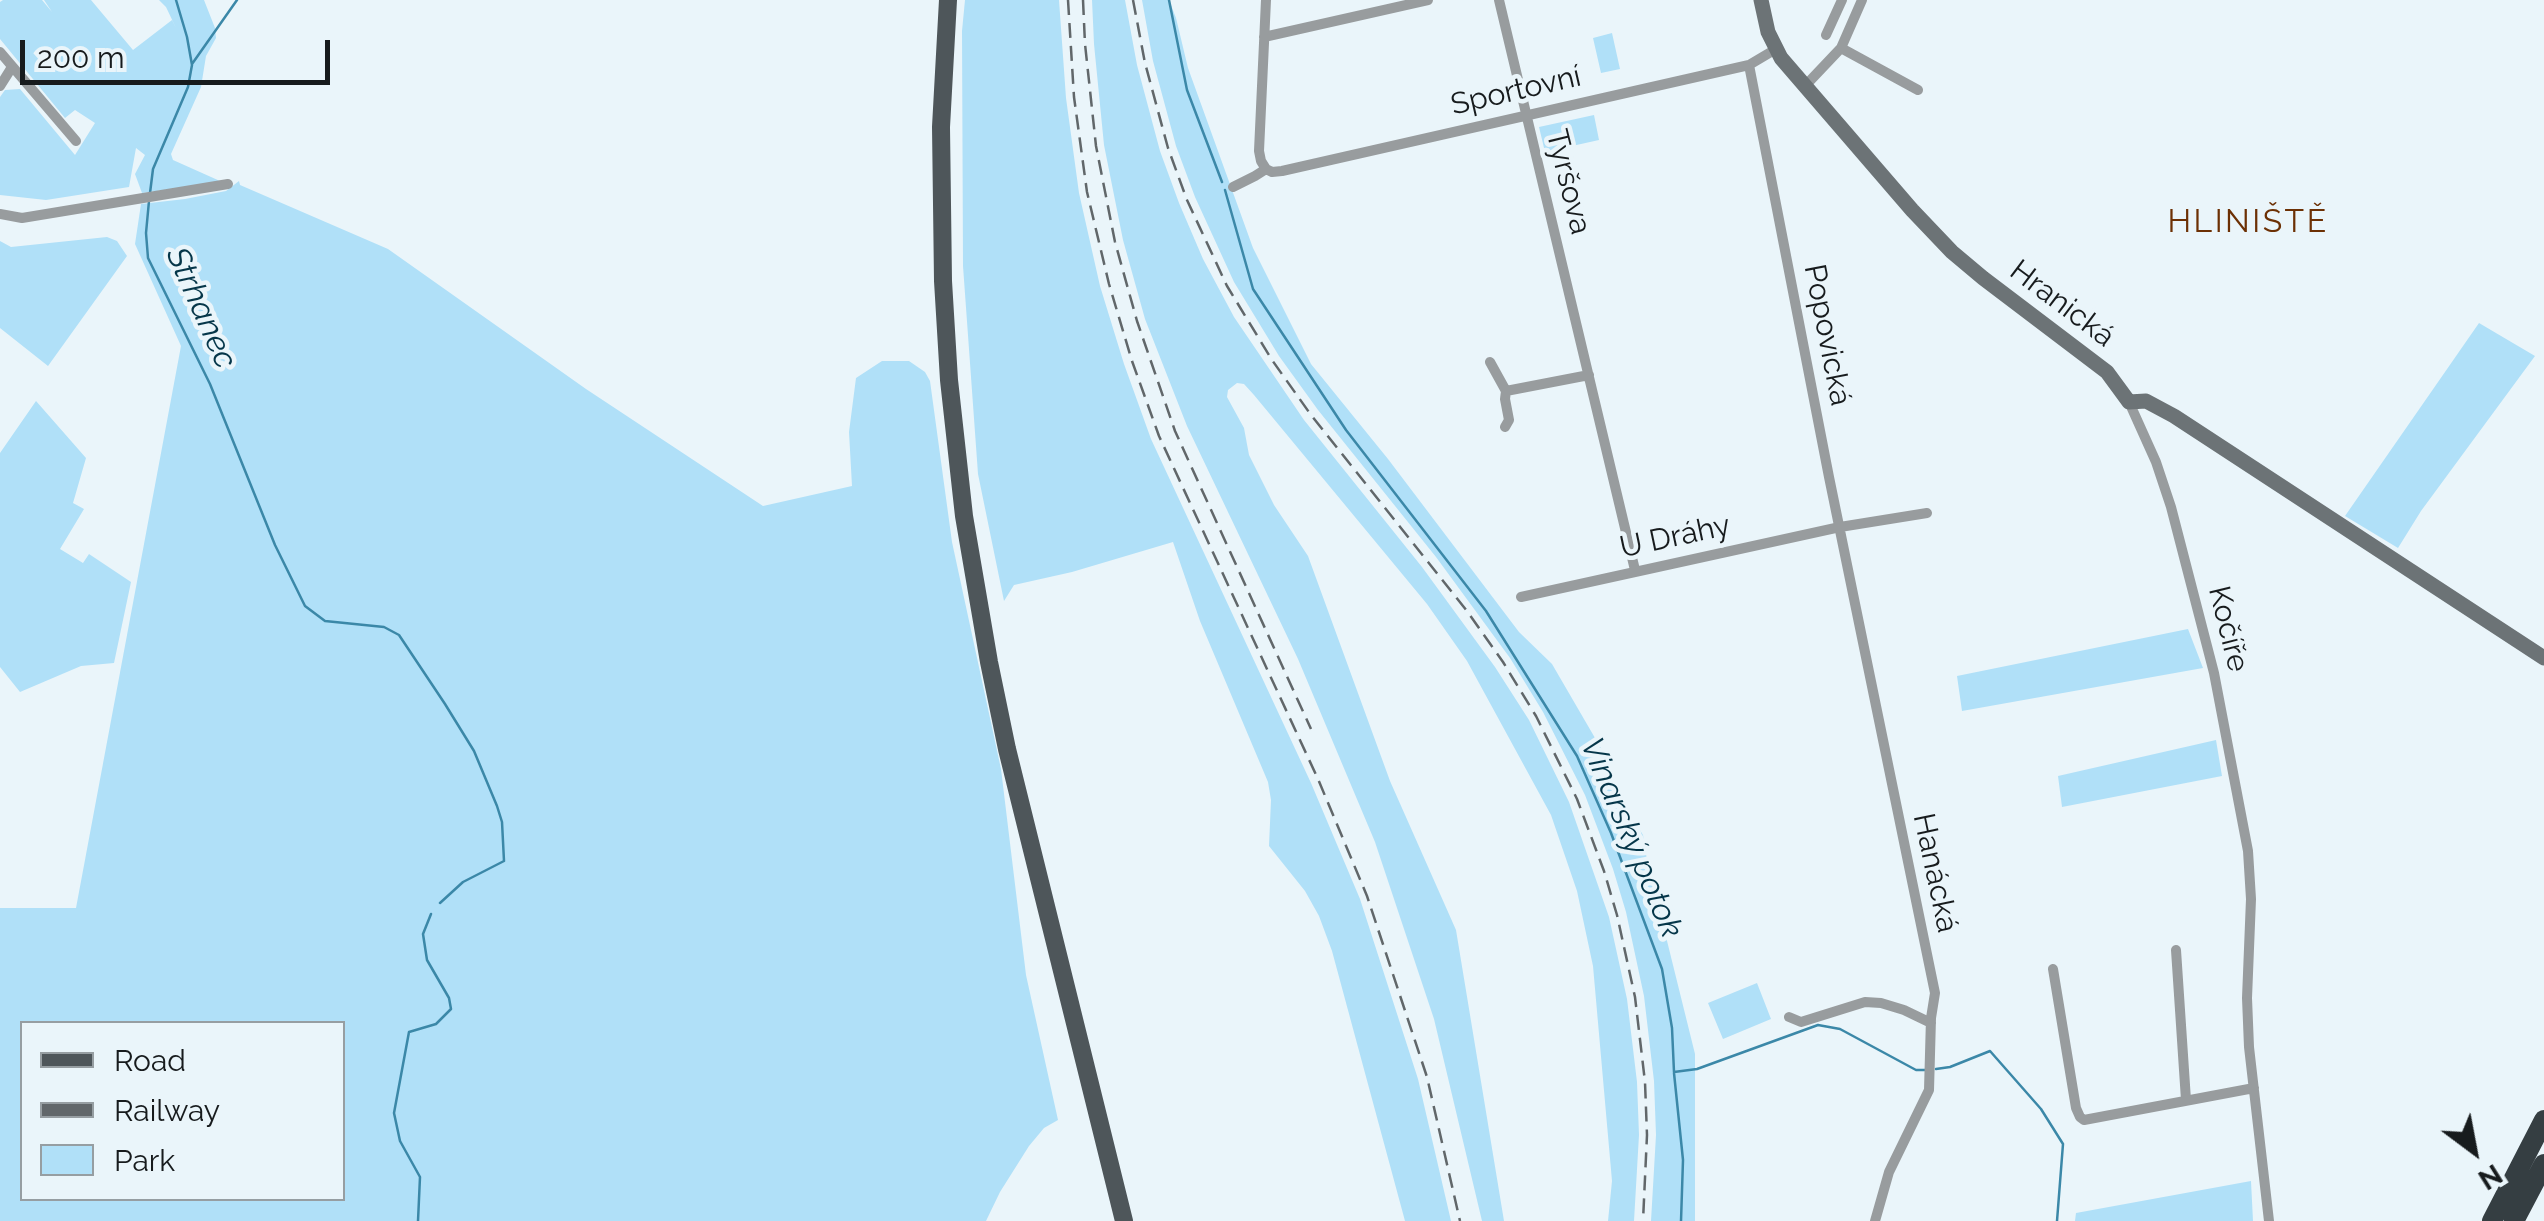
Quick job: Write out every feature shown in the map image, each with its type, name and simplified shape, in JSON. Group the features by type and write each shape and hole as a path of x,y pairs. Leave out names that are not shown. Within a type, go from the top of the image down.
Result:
{"highway":[{"path":"2492,1221 2544,1120"},
{"path":"2514,1221 2544,1164"}],"main road":[{"path":"948,0 942,110 943,281 964,516 1007,749 1124,1221"},
{"name":"Hranická","path":"1760,0 1776,49 1937,238 2107,372 2130,402"},
{"path":"2130,402 2146,401 2174,416 2544,658"}],"street":[{"path":"1233,187 1266,169 1259,150 1266,0"},
{"path":"1264,36 1428,0"},
{"name":"Tyršova","path":"1500,0 1635,570"},
{"path":"1826,35 1842,0"},
{"path":"1805,86 1841,48 1862,0"},
{"path":"1841,48 1918,90"},
{"name":"Sportovní","path":"1266,169 1282,172 1749,65 1776,49"},
{"path":"0,52 76,141"},
{"name":"Popovická","path":"1749,65 1840,527"},
{"path":"0,86 12,68"},
{"path":"0,214 22,218 228,184"},
{"path":"1490,362 1506,391 1506,427"},
{"path":"1506,391 1588,375"},
{"name":"Kočíře","path":"2130,402 2164,483 2214,673 2234,769 2250,875 2247,998 2269,1221"},
{"path":"1840,527 1927,514"},
{"name":"U Dráhy","path":"1521,596 1840,527"},
{"name":"Hanácká","path":"1840,527 1936,993 1928,1095 1889,1172 1875,1221"},
{"path":"2176,950 2186,1100"},
{"path":"2054,969 2080,1117 2089,1120 2254,1088"},
{"path":"1789,1017 1801,1022 1866,1002 1904,1010 1931,1023"}],"green space":[{"path":"3,0 42,0 52,12 44,0 91,0 133,50 172,20 176,28 166,7 159,0 204,0 216,38 206,56 201,87 171,154 173,160 220,181 142,193 135,174 145,155 136,148 129,187 46,200 0,195 0,97 5,90 20,89 75,155 95,123 75,110 65,118 0,39"},
{"path":"965,0 1059,0 1066,98 1079,193 1100,286 1124,364 1151,439 1311,783 1360,899 1418,1079 1451,1221 1405,1221 1332,951 1305,891 1269,846 1268,782 1200,621 1173,542 1014,585 1004,601 978,474 963,266"},
{"path":"1092,0 1125,0 1160,151 1203,259 1234,317 1304,420 1422,567 1495,667 1529,720 1569,802 1609,917 1627,999 1639,1135 1634,1221 1608,1221 1612,1181 1593,966 1577,891 1551,815 1467,661 1427,604 1254,395 1244,384 1237,383 1228,390 1227,397 1244,428 1249,455 1274,505 1308,556 1390,781 1456,930 1504,1221 1482,1221 1434,1019 1375,842 1298,659 1187,426 1145,319 1123,240 1104,145"},
{"path":"1142,0 1169,0 1188,68 1253,248 1311,364 1519,632 1552,664 1602,750 1643,835 1695,1054 1695,1221 1651,1221 1656,1135 1644,996 1626,912 1585,795 1543,712 1510,658 1436,557 1318,410 1234,282 1176,146 1153,61"},
{"path":"1612,33 1620,69 1601,73 1593,38"},
{"path":"1594,115 1599,140 1545,152 1539,127"},
{"path":"239,181 240,185 388,249 586,389 763,506 852,486 849,432 856,378 882,361 909,361 925,372 930,381 952,542 1001,769 1026,975 1058,1120 1044,1128 1029,1146 986,1221 0,1221 0,908 76,908 181,346 135,244 141,204 226,191"},
{"path":"107,237 117,241 127,256 48,366 0,328 0,241 11,247"},
{"path":"2479,323 2535,356 2398,548 2345,516"},
{"path":"36,401 86,458 73,503 84,509 60,549 83,563 89,554 131,582 114,663 81,666 20,692 0,667 0,453"},
{"path":"2188,629 2203,668 1962,711 1957,676"},
{"path":"2216,740 2222,776 2062,807 2058,776"},
{"path":"1757,983 1771,1019 1723,1039 1708,1003"},
{"path":"2251,1181 2253,1221 2075,1221 2076,1213"}],"waterway":[{"name":"Strhanec","path":"150,193 153,169 188,87 192,65 176,0"},
{"path":"192,64 237,0"},
{"name":"Vinarský potok","path":"1169,0 1187,90 1222,182"},
{"name":"Vinarský potok","path":"1225,190 1253,289 1346,430 1486,611 1577,756 1611,833 1662,969 1672,1028 1674,1072 1697,1069 1818,1025 1840,1029 1916,1070 1928,1070"},
{"name":"Strhanec","path":"149,201 148,258 210,384 275,545 305,606 325,621 384,627 399,635 474,751 497,806 504,861 463,882 440,903"},
{"name":"Strhanec","path":"418,1221 420,1177 400,1141 394,1113 409,1032 436,1024 451,1009 449,998 427,960 423,934 431,914"},
{"name":"Vinarský potok","path":"1936,1069 1990,1051 2041,1109 2063,1144 2057,1221"},
{"path":"1674,1073 1683,1160 1681,1221"}],"railway":[{"path":"1068,0 1074,97 1087,192 1132,361 1159,436 1318,779 1367,896 1427,1077 1460,1221"},
{"path":"1083,0 1096,146 1115,242 1137,321 1175,431 1311,729"},
{"path":"1133,0 1168,148 1227,286 1311,415 1503,662 1536,716 1577,799 1617,915 1635,997 1647,1135 1643,1221"}],"district":[{"name":"HLINIŠTĚ","path":"2248,222"}]}
